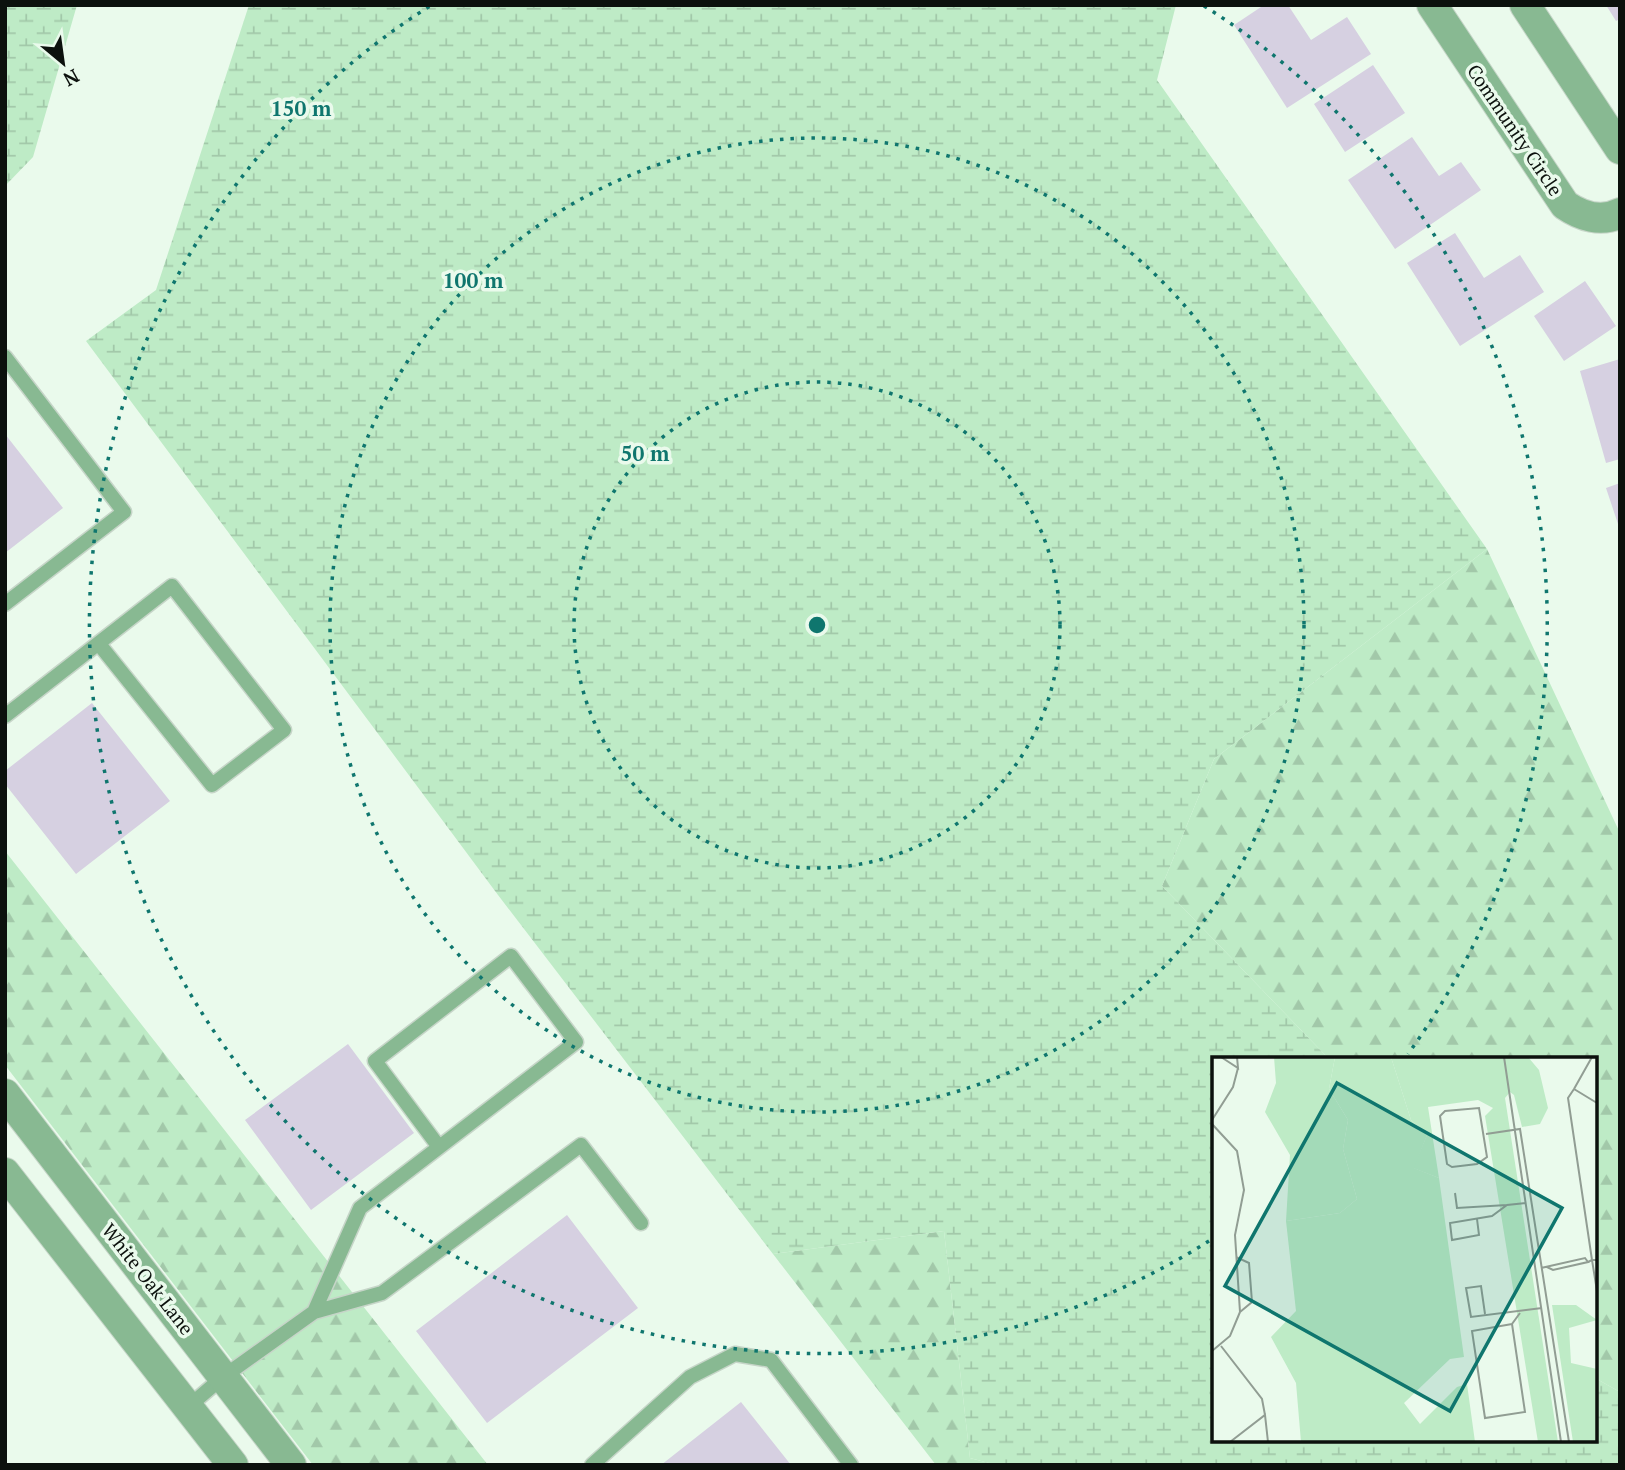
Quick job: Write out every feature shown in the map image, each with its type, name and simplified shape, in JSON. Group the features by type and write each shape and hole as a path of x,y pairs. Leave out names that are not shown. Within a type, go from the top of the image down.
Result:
{"street":[{"name":"Community Circle","path":"1432,5 1565,205 1591,217 1612,217 1620,213"},
{"path":"1525,5 1620,149"},
{"name":"White Oak Lane","path":"5,1094 291,1465"},
{"path":"5,1173 233,1465"}],"lane":[{"path":"5,357 124,512 5,604"},
{"path":"5,716 172,586 284,730 212,785 99,644"},
{"path":"314,1312 360,1208 576,1042 511,956 375,1062 439,1147"},
{"path":"188,1407 223,1377 314,1312 382,1293 581,1145 640,1223"},
{"path":"592,1465 690,1377 735,1354 771,1360 851,1465"}],"green space":[{"path":"5,5 77,5 33,157 5,186"},
{"path":"249,5 1176,5 1157,80 1487,549 1214,759 1162,886 1327,1057 1212,1057 1212,1442 1597,1442 1597,1379 1620,1392 1620,1465 996,1465 970,1458 944,1231 773,1254 498,895 86,341 156,290"},
{"path":"1487,549 1620,833 1620,1392 1597,1379 1597,1057 1327,1057 1162,886 1214,759"},
{"path":"5,851 488,1465 313,1465 5,1065"},
{"path":"944,1231 970,1458 996,1465 936,1465 773,1254"}],"building":[{"path":"1264,5 1288,5 1311,40 1347,17 1371,54 1287,108 1234,25"},
{"path":"1606,5 1620,5 1620,19 1616,21"},
{"path":"1373,65 1405,113 1345,152 1314,104"},
{"path":"1412,137 1439,176 1461,162 1481,190 1395,249 1348,180"},
{"path":"1455,233 1484,278 1520,255 1544,292 1460,346 1407,263"},
{"path":"1585,281 1616,326 1564,361 1534,316"},
{"path":"1620,359 1620,459 1606,463 1580,371"},
{"path":"5,434 63,508 5,553"},
{"path":"1620,483 1620,527 1619,527 1606,488"},
{"path":"92,703 170,801 76,874 5,784 5,771"},
{"path":"348,1044 414,1133 311,1210 245,1120"},
{"path":"567,1215 638,1308 487,1423 416,1331"},
{"path":"741,1402 791,1465 661,1465"}]}
